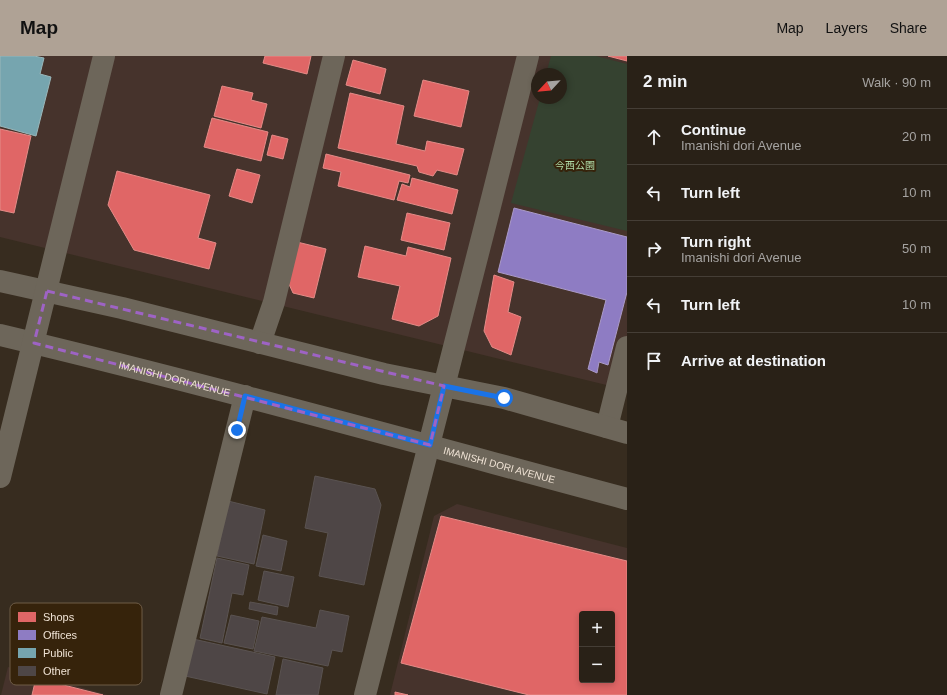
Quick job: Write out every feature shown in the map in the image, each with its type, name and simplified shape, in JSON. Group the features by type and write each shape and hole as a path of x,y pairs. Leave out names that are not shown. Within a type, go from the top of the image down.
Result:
{"street":[{"path":"0,477 104,56"},
{"path":"260,343 274,302 334,56"},
{"path":"365,695 528,56"},
{"path":"0,281 47,291 384,374 504,398 617,430 627,347"},
{"name":"IMANISHI DORI AVENUE","path":"0,335 245,396 627,499"},
{"path":"171,695 245,396"}],"highlighted area":[{"path":"47,291 444,386 430,445 34,343"}],"shaded area":[{"path":"0,56 627,56 627,390 0,237"},
{"path":"457,504 627,548 627,695 390,695 434,516"},
{"path":"8,667 10,668 10,685 72,685 108,695 1,695"}],"green space":[{"name":"今西公園","path":"551,56 596,56 627,64 627,231 511,203 538,104 567,104 567,68 548,68"}],"building: Shops":[{"path":"265,56 311,56 307,74 263,63"},
{"path":"608,56 627,56 627,61"},
{"path":"353,60 386,69 380,94 346,85"},
{"path":"423,80 469,91 461,127 414,116"},
{"path":"222,86 253,93 251,100 267,104 261,128 214,116"},
{"path":"350,93 404,106 396,144 425,151 427,141 464,149 457,175 437,170 433,176 419,172 417,166 338,148"},
{"path":"212,118 268,132 261,161 204,147"},
{"path":"0,129 31,136 14,213 0,210"},
{"path":"272,135 288,139 283,159 267,155"},
{"path":"326,154 410,175 408,183 399,181 394,200 338,186 341,172 323,168"},
{"path":"237,169 260,175 252,203 229,196"},
{"path":"117,171 210,195 198,238 216,243 209,269 134,250 108,205"},
{"path":"412,178 458,190 452,214 397,200 402,184 410,187"},
{"path":"407,213 450,223 444,250 401,240"},
{"path":"297,242 326,249 314,298 293,293 288,282"},
{"path":"365,246 406,256 408,247 451,258 438,316 419,326 392,319 400,286 358,277"},
{"path":"494,275 514,282 508,312 521,317 511,355 492,347 484,331"},
{"path":"441,516 627,561 627,695 529,695 401,663"},
{"path":"34,685 64,685 103,695 32,695"},
{"path":"395,692 408,695 395,695"}],"building: Offices":[{"path":"514,208 627,237 627,292 608,365 599,362 597,373 588,369 606,300 498,272"}],"building: Public":[{"path":"0,56 34,56 44,58 40,74 51,77 36,136 0,126"}],"building: Other":[{"path":"315,476 375,489 381,505 364,585 319,576 328,533 305,528"},
{"path":"228,501 265,510 254,564 217,556"},
{"path":"263,535 287,541 281,571 256,566"},
{"path":"217,558 249,565 243,595 232,593 222,643 200,638"},
{"path":"264,571 294,577 288,607 258,600"},
{"path":"250,602 278,607 277,615 249,609"},
{"path":"320,610 349,616 342,652 332,650 328,666 254,651 262,617 316,628"},
{"path":"231,615 259,621 253,649 224,643"},
{"path":"193,639 275,657 267,694 185,676"},
{"path":"283,659 323,668 318,695 276,695"}],"route":[{"path":"237,430 245,396 430,445 444,386 504,398"}]}
